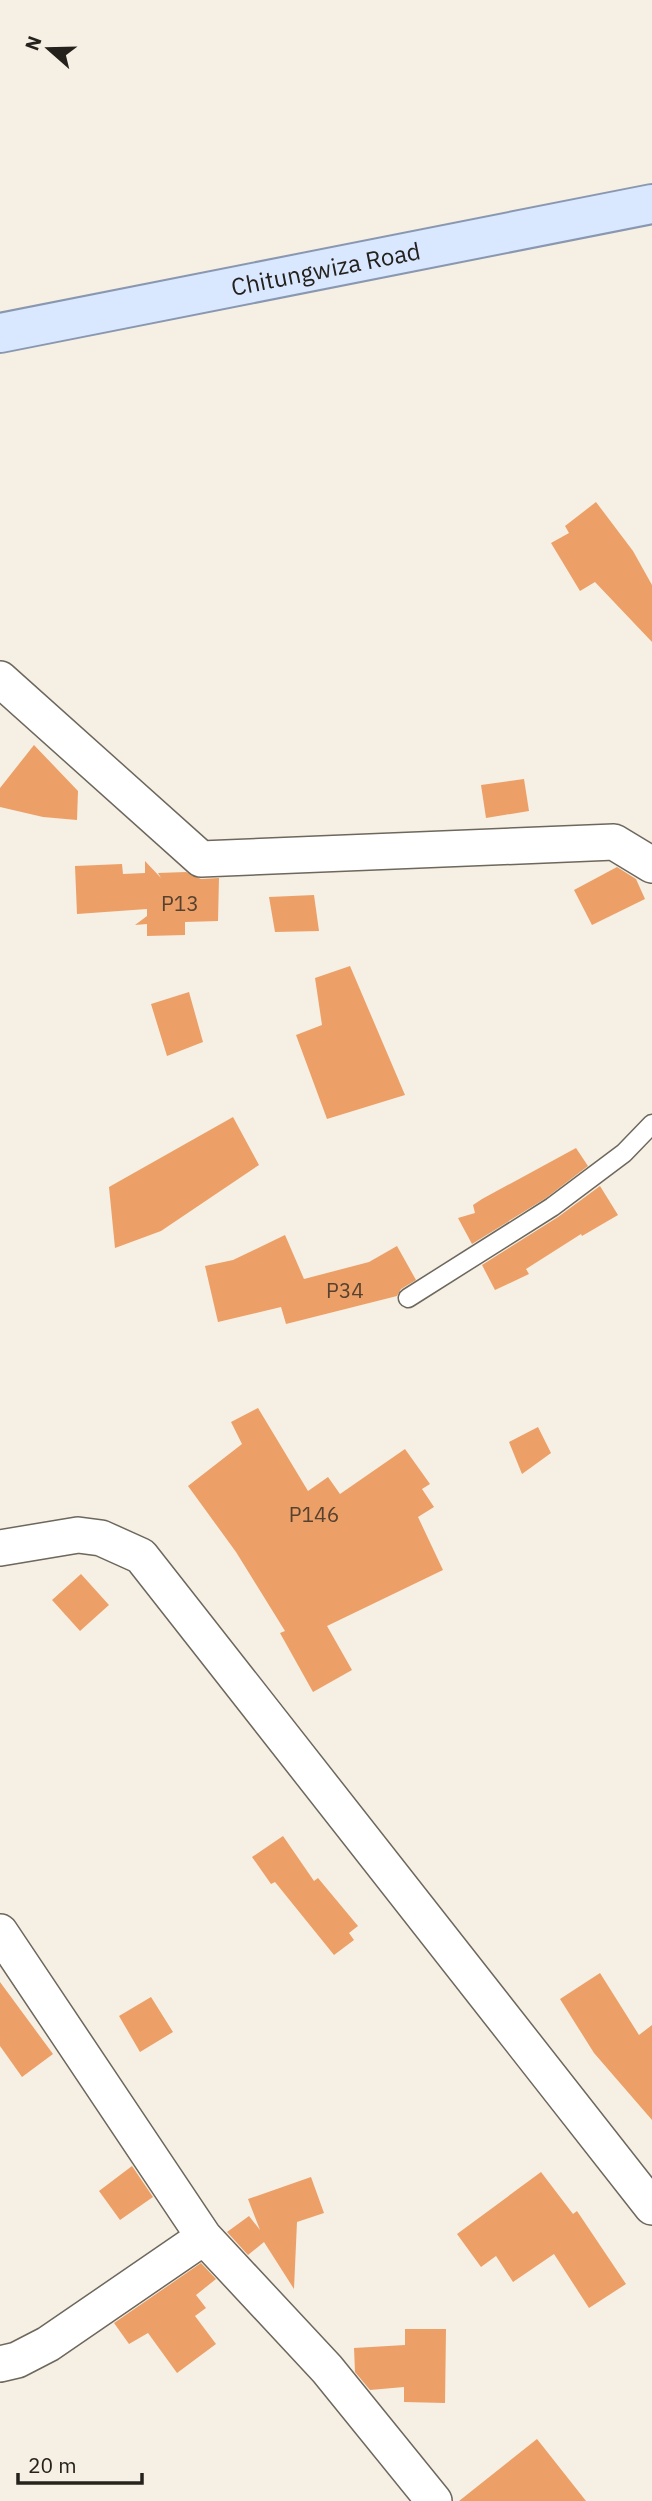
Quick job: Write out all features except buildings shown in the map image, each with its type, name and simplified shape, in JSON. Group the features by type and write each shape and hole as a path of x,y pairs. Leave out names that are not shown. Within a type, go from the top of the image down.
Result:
{"main road":[{"name":"Chitungwiza Road","path":"0,333 652,204"}],"street":[{"path":"0,679 201,859 614,842 652,865"},
{"path":"0,1548 78,1535 101,1538 141,1556 652,2207"},
{"path":"0,1932 204,2237 327,2369 434,2501"},
{"path":"0,2364 17,2360 48,2344 204,2237"}],"lane":[{"path":"408,1298 552,1206 624,1153 652,1124"}]}
